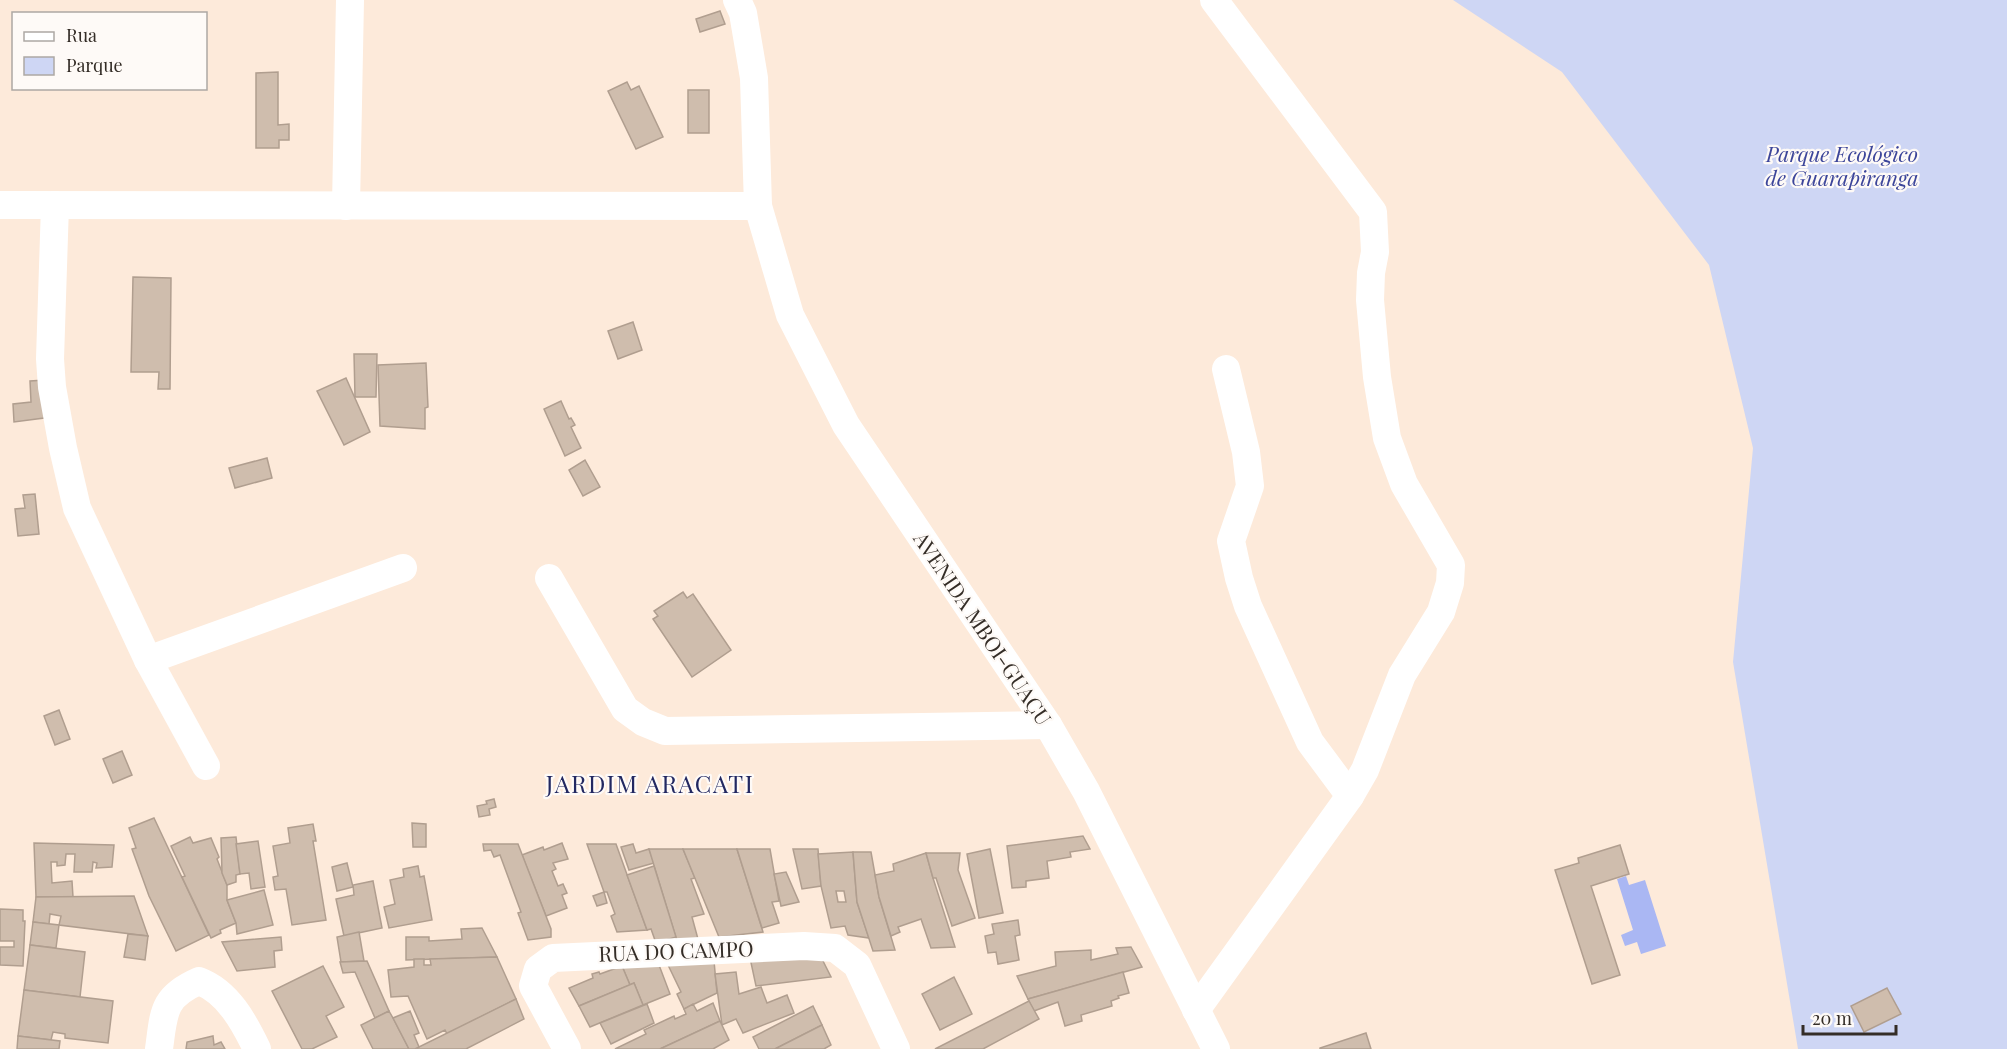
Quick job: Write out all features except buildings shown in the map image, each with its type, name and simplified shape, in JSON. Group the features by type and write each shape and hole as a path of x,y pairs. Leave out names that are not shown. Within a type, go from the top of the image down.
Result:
{"street":[{"path":"345,206 351,0"},
{"name":"AVENIDA MBOI-GUAÇU","path":"737,0 743,13 754,78 758,206 790,315 846,424 1048,725 1086,790 1216,1049"},
{"path":"1196,1010 1350,796 1365,771 1402,675 1441,612 1450,582 1451,565 1404,484 1387,438 1377,377 1370,300 1371,273 1375,252 1372,212 1214,0"},
{"path":"0,205 758,206"},
{"path":"55,205 50,359 52,387 77,508 148,660 206,766"},
{"path":"1226,369 1246,452 1250,486 1231,541 1239,578 1248,606 1310,742 1350,796"},
{"path":"148,660 403,568"},
{"path":"549,578 625,709 643,722 665,731 1048,725"},
{"name":"RUA DO CAMPO","path":"567,1049 533,986 538,969 553,958 804,946 835,948 857,965 896,1049"},
{"path":"159,1049 165,1008 183,988 199,981 212,986 232,1007 256,1049"}],"green space":[{"name":"Parque Ecológico de Guarapiranga","path":"1453,0 2007,0 2007,1049 1798,1049 1733,662 1753,448 1709,265 1562,72"}],"water":[{"path":"1626,876 1629,885 1645,880 1666,946 1641,954 1637,942 1625,946 1621,935 1633,930 1617,879"}],"district":[{"name":"JARDIM ARACATI","path":"650,785"}]}
